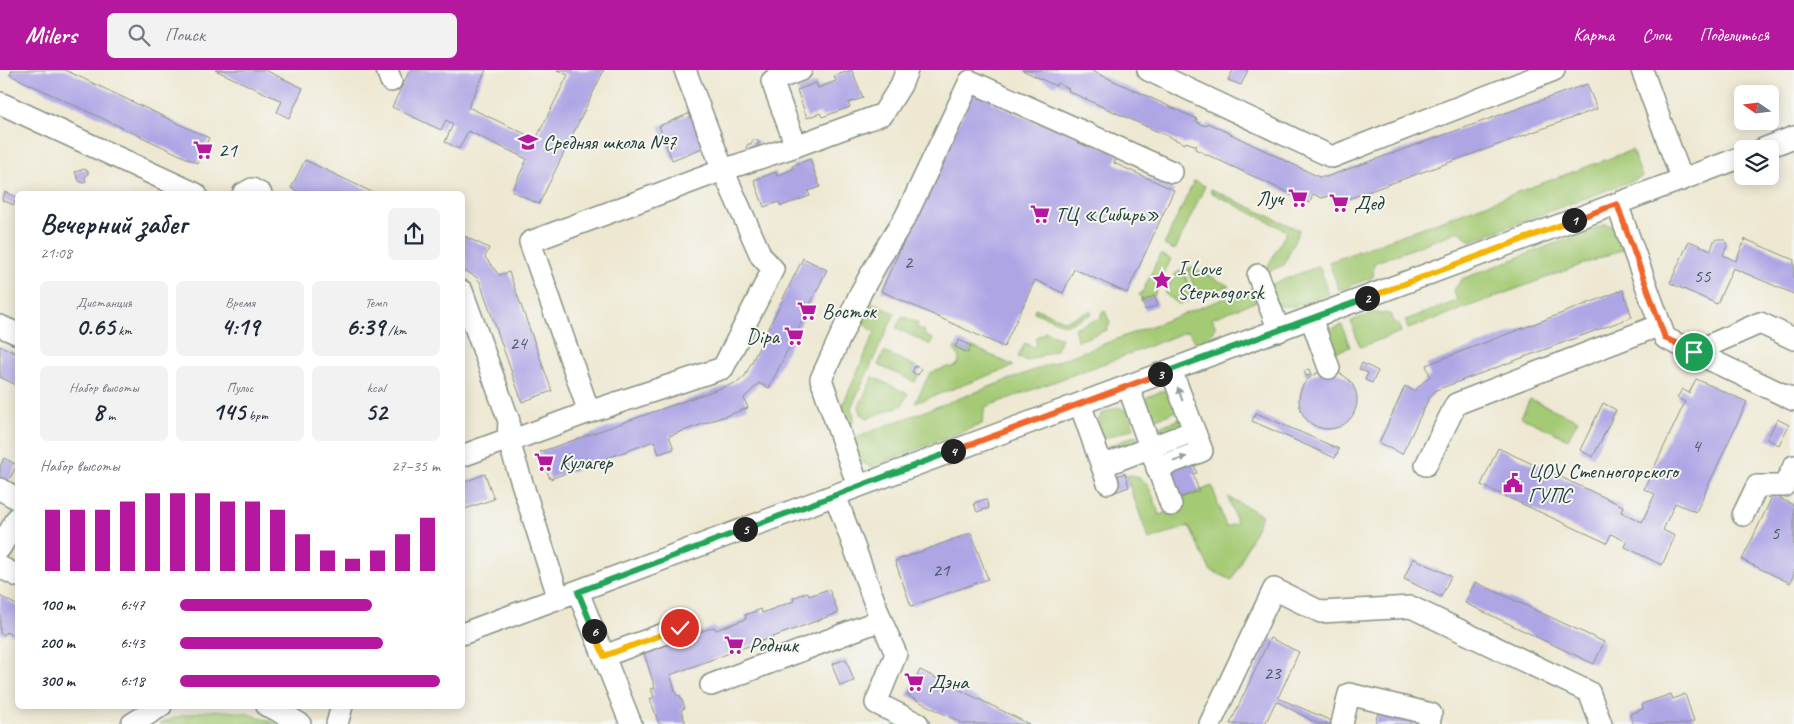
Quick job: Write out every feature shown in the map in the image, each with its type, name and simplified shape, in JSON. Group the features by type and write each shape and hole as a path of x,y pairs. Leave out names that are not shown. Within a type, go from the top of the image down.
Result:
{"street":[{"path":"465,455 723,368 773,269 761,256 684,70"},
{"path":"796,146 772,81 800,70"},
{"path":"589,412 530,242 882,114 907,70"},
{"path":"1148,70 1332,157 1528,74 1554,70"},
{"path":"1642,70 1682,180"},
{"path":"858,486 821,378 861,292 906,216 970,81 1172,172"},
{"path":"0,103 186,191"},
{"path":"1779,143 1794,137"},
{"path":"465,633 1734,160"},
{"path":"1617,204 1665,338 1794,400"},
{"path":"1258,275 1279,331"},
{"path":"465,299 509,422 508,439 568,595 604,656 630,724"},
{"path":"1311,318 1329,368"},
{"path":"1694,352 1760,323 1794,339"},
{"path":"1426,465 1456,404 1660,325"},
{"path":"0,326 15,333"},
{"path":"1157,468 1202,451 1172,370"},
{"path":"1128,386 1171,505"},
{"path":"1080,404 1105,474 1150,448 1194,431"},
{"path":"1743,515 1757,486 1784,486 1794,466"},
{"path":"0,489 15,497"},
{"path":"836,495 881,620 896,654 876,703 918,724"},
{"path":"0,548 15,522"},
{"path":"0,567 15,574"},
{"path":"1210,724 1274,589 1321,612 1411,607 1589,692 1601,724"},
{"path":"711,686 881,620"},
{"path":"604,656 680,628"},
{"path":"1342,724 1349,694 1431,714 1429,724"},
{"path":"132,724 156,709"},
{"path":"275,709 300,724"},
{"path":"337,724 341,709"}],"green space":[{"path":"1632,150 1642,177 1470,241 1459,231 1374,263 1373,277 1339,290 1329,262"},
{"path":"1194,181 1205,186 1175,250 1164,245"},
{"path":"1211,189 1299,230 1284,265 1264,273 1287,231 1210,192"},
{"path":"1606,224 1617,228 1624,249 1408,329 1405,320 1457,301 1454,290 1462,279"},
{"path":"1160,254 1171,259 1154,296 1142,301 1139,294 1142,293"},
{"path":"1319,266 1329,294 1294,307 1274,305 1267,286"},
{"path":"1192,267 1229,286 1198,297 1187,269"},
{"path":"1183,270 1194,298 1179,304 1165,294 1175,274"},
{"path":"1255,287 1260,300 1212,318 1216,328 1207,339 1196,343 1188,331 985,407 982,424 871,467 857,459 851,439"},
{"path":"865,299 895,313 851,408 854,416 852,424 846,426 841,409 875,332 863,322 862,310"},
{"path":"1035,308 1065,321 1090,311 1092,314 1065,325 1034,312"},
{"path":"1105,311 1110,323 1107,330 1078,341 1074,328 1101,318 1101,313"},
{"path":"1376,312 1390,314 1394,324 1398,323 1401,332 1360,347 1351,321"},
{"path":"902,316 918,323 916,327 925,331 924,335 933,339 931,345 896,328"},
{"path":"1342,325 1350,347 1330,354 1323,332"},
{"path":"1044,331 1061,338 1056,350 1027,361 1018,357 1025,343 1033,347 1036,344 1036,337 1044,334"},
{"path":"971,346 1014,366 915,403 930,373 958,364 959,358 954,350 955,347 968,353"},
{"path":"884,352 915,366 913,372 918,375 915,382 878,365"},
{"path":"873,377 908,394 902,405 868,418 861,414 859,406"},
{"path":"1165,390 1170,391 1180,410 1148,422 1144,401 1147,397"},
{"path":"1530,399 1578,420 1568,439 1521,417"},
{"path":"1118,407 1129,412 1134,428 1103,439 1098,424 1101,414"},
{"path":"1182,418 1180,427 1159,435 1151,430"},
{"path":"1137,435 1137,442 1114,453 1106,447"},
{"path":"1131,475 1143,480 1147,485 1159,515 1183,507 1181,498 1212,486 1226,527 1237,523 1228,497 1262,515 1232,580 1210,570 1189,526 1149,540 1126,476"},
{"path":"216,710 246,713 278,724 159,724 187,714"}],"building":[{"path":"12,70 65,70 209,138 197,163 10,75"},
{"path":"215,70 265,70 303,88 289,118 277,112 282,101"},
{"path":"410,70 486,70 468,107 536,139 568,75 557,70 604,70 539,204 512,191 527,159 468,131 459,149 445,142 453,124 446,120 441,130 392,107"},
{"path":"852,70 863,98 848,103 850,107 822,117 820,113 807,118 797,90 816,83 818,88 836,81 834,76"},
{"path":"1022,70 1090,70 1197,119 1196,121 1200,124 1206,126 1208,123 1319,177 1326,177 1587,84 1597,109 1334,204 1332,195 1322,198 1313,194 1310,203 1195,149 1197,146 1186,142 1185,144 1068,91 1069,89 1057,83 1056,86"},
{"path":"1233,70 1248,70 1241,85 1228,80"},
{"name":"ТЦ «Сибирь»","path":"974,90 993,98 991,102 1037,123 1039,119 1118,154 1114,163 1174,190 1127,293 1074,269 1063,293 1035,280 1004,347 881,291"},
{"path":"691,113 705,147 672,160 659,126"},
{"path":"753,140 759,142 757,146 760,149 748,151 746,148"},
{"path":"810,159 820,187 808,191 810,196 781,206 779,202 764,207 754,180 776,172 777,176 793,169 792,166"},
{"path":"305,160 370,191 296,191 291,188"},
{"path":"84,169 88,171 88,174 85,177 86,181 83,183 79,181 75,172"},
{"path":"5,192 15,196 14,205 2,200"},
{"path":"465,236 489,248 485,257 499,275 509,272 552,391 522,402 480,282 475,276 465,271"},
{"path":"1723,239 1726,242 1727,246 1723,255 1736,261 1745,239 1794,260 1794,294 1733,268 1717,304 1670,283 1689,241 1711,250 1714,241"},
{"path":"803,258 827,270 769,388 759,383 744,398 748,408 669,436 674,449 659,454 654,441 550,479 540,452 738,382 745,376"},
{"path":"1623,290 1632,317 1436,390 1429,398 1402,454 1379,443 1405,386 1414,391 1430,376 1426,365"},
{"path":"1154,296 1158,305 1145,310 1142,301"},
{"path":"959,340 971,346 968,353 955,347"},
{"path":"0,346 15,353 15,384 0,377"},
{"path":"1362,363 1378,371 1372,383 1365,380 1368,373 1359,369"},
{"path":"915,366 921,369 918,375 912,372"},
{"path":"1309,369 1311,375 1306,376 1304,371"},
{"path":"1328,371 1344,376 1352,384 1357,400 1352,416 1344,424 1328,429 1312,424 1304,416 1299,400 1304,384 1312,376"},
{"path":"1696,379 1747,402 1696,512 1675,503 1663,530 1675,536 1662,565 1625,547 1627,542 1611,534 1607,543 1481,485 1498,448 1623,506 1621,512 1642,522 1655,494 1644,489 1685,402 1677,398 1682,389 1689,393"},
{"path":"1603,403 1616,410 1593,457 1580,450"},
{"path":"1256,413 1339,449 1335,458 1252,421"},
{"path":"1777,419 1789,425 1779,445 1767,439"},
{"path":"1185,440 1197,473 1193,474 1199,491 1174,500 1149,453"},
{"path":"4,458 15,464 15,469 7,483 0,479 0,467"},
{"path":"1125,473 1129,487 1115,492 1111,478"},
{"path":"485,474 494,499 465,509 465,482"},
{"path":"1773,495 1794,505 1794,574 1790,583 1742,560"},
{"path":"986,499 989,508 977,512 974,503"},
{"path":"971,533 988,579 911,606 895,561"},
{"path":"1413,558 1451,576 1441,597 1404,579"},
{"path":"1475,582 1604,642 1594,664 1465,603"},
{"path":"829,589 838,613 670,675 677,696 680,695 685,708 681,710 686,724 659,724 650,699 654,697 651,689 655,688 644,653 684,638 685,641 699,636 697,633 714,627 716,630 746,619 745,615 761,609 762,613 794,601 793,598 808,592 809,596"},
{"path":"0,596 15,604 15,636 6,632 4,635 0,633"},
{"path":"1270,638 1299,652 1278,698 1339,724 1318,724 1276,701 1265,724 1230,724"},
{"path":"846,659 854,681 840,686 832,664"},
{"path":"920,670 1029,724 964,724 907,695"},
{"path":"1671,694 1673,699 1685,694 1694,721 1686,724 1633,724 1630,714 1643,709 1642,704"},
{"path":"1380,705 1423,716 1421,724 1375,724"}],"place":[{"name":"Средняя школа №7","path":"528,142"},
{"name":"21","path":"203,150"},
{"name":"Луч","path":"1298,198"},
{"name":"Дед","path":"1339,203"},
{"name":"ТЦ «Сибирь»","path":"1040,214"},
{"name":"I Love Stepnogorsk","path":"1162,280"},
{"name":"Восток","path":"807,311"},
{"name":"Dipa","path":"794,336"},
{"name":"Кулагер","path":"544,462"},
{"name":"ЦОУ Степногорского ГУПС","path":"1513,483"},
{"name":"Родник","path":"734,645"},
{"name":"Дэна","path":"914,682"}],"route":[{"path":"680,628 604,656 578,592 1617,204 1665,338 1694,352"}]}
